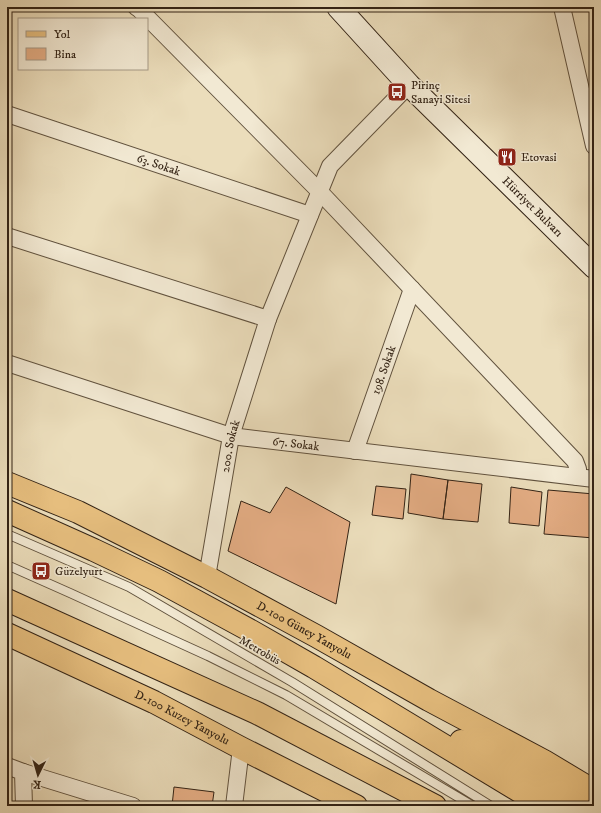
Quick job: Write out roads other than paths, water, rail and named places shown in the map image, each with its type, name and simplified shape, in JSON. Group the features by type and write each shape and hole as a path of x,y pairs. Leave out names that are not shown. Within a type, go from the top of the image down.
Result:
{"main road":[{"name":"Hürriyet Bulvarı","path":"338,7 408,84 593,265"},
{"name":"D-100 Güney Yanyolu","path":"7,483 78,512 207,577 316,636 429,700 544,761 594,791"},
{"path":"7,511 87,546 159,581 295,656 544,806"},
{"path":"7,600 257,713 435,806"},
{"name":"D-100 Kuzey Yanyolu","path":"7,634 154,702 356,806"},
{"path":"387,711 449,735 498,758 550,787 579,806"}],"street":[{"path":"136,7 148,18"},
{"path":"562,7 594,146"},
{"path":"148,18 319,191 575,461 578,469 577,477"},
{"name":"200. Sokak","path":"207,577 231,436 268,319 319,191 330,166 408,84"},
{"name":"63. Sokak","path":"7,114 310,215"},
{"path":"7,236 268,319"},
{"name":"198. Sokak","path":"354,451 412,289"},
{"name":"67. Sokak","path":"7,363 231,436 594,479"},
{"path":"234,806 241,748"},
{"path":"7,766 133,806"},
{"path":"23,772 24,806"}],"lane":[{"name":"Metrobüs","path":"7,534 129,587 292,682 491,806"},
{"path":"7,565 200,653 286,695 473,806"}],"place":[{"name":"Pirinç Sanayi Sitesi","path":"397,92"},
{"name":"Etovasi","path":"507,157"},
{"name":"Güzelyurt","path":"41,571"}]}
